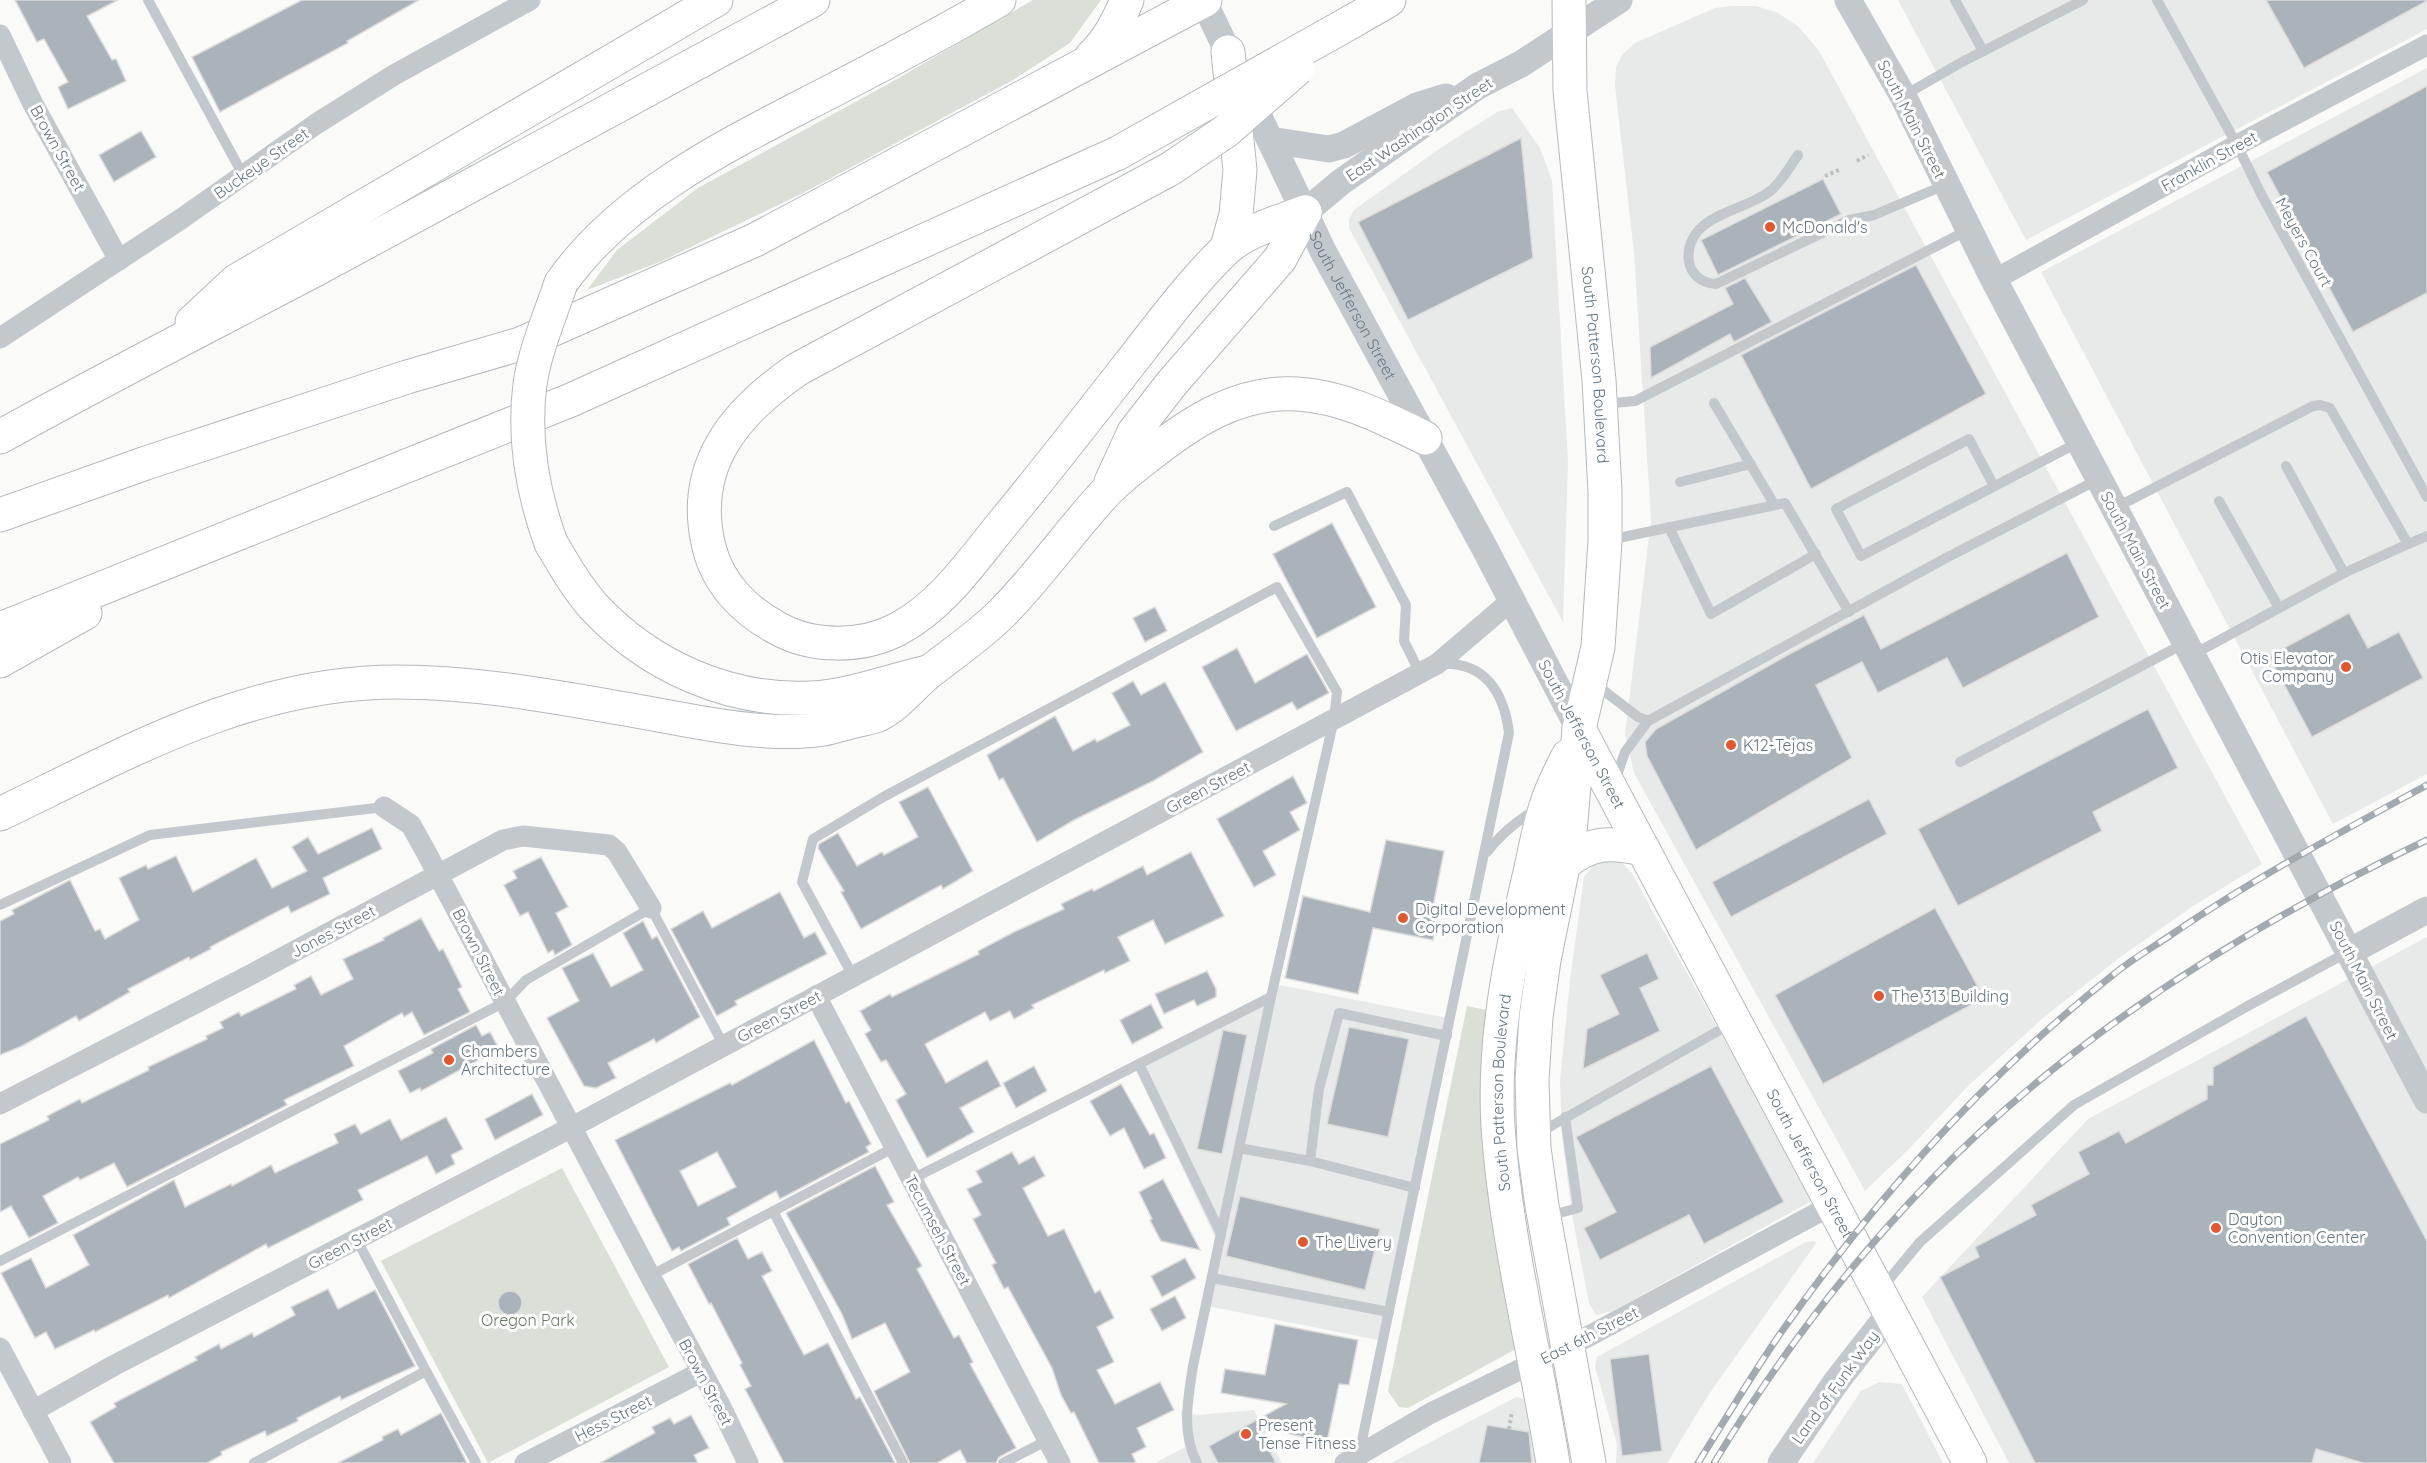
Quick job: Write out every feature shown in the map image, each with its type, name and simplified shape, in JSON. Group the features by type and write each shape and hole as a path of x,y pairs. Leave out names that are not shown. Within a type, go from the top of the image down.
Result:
{"main road":[{"path":"158,353 236,281 716,0"},
{"path":"0,437 76,394 536,153 813,0"},
{"path":"929,672 847,693 810,698 728,690 657,659 619,632 593,606 570,576 551,543 535,491 530,463 527,420 530,383 561,283 588,249 613,225 687,171 999,0"},
{"path":"1077,68 1102,47 1112,33 1128,0"},
{"path":"0,515 146,463 407,377 520,344 755,240 1204,0"},
{"path":"0,628 571,400 1118,153 1389,0"},
{"name":"South Patterson Boulevard","path":"1569,0 1570,91 1585,228 1600,404 1605,541 1598,646 1579,729 1570,832 1544,960 1536,1017 1532,1080 1534,1137 1544,1217 1589,1463"},
{"path":"1305,212 1265,227 1227,247 1187,290 962,574 927,611 896,630 867,640 839,643 812,641 785,633 757,617 735,596 720,574 709,549 704,519 712,462 726,435 748,409 775,385 798,369 1170,169 1226,130 1351,22"},
{"path":"1227,247 1236,214 1240,170 1228,52"},
{"path":"1106,492 1134,432 1186,367 1280,258 1305,212"},
{"path":"0,814 178,729 210,717 288,694 346,685 393,682 482,686 764,730 823,729 878,715 907,695 929,672 971,642 1003,613 1106,492 1156,450 1195,422 1224,406 1266,395 1300,394 1330,398 1358,407 1425,438"},
{"path":"0,661 192,553"},
{"name":"South Patterson Boulevard","path":"1553,1463 1514,1252 1498,1127 1497,1081 1506,979 1546,805 1579,729"},
{"name":"South Jefferson Street","path":"1579,729 1970,1463"},
{"path":"1563,865 1586,849 1602,845 1624,845 1643,849"}],"street":[{"name":"Buckeye Street","path":"0,338 119,260 316,124 386,80 530,0"},
{"name":"South Jefferson Street","path":"1204,0 1324,253 1512,600 1579,729"},
{"name":"East Washington Street","path":"1305,212 1341,182 1478,86 1521,64 1619,0"},
{"name":"South Main Street","path":"1848,0 1903,96 1994,280 2427,1100"},
{"name":"Brown Street","path":"0,35 33,104 119,260"},
{"name":"Franklin Street","path":"1994,280 2237,146 2427,45"},
{"path":"1270,140 1329,149 1344,145 1417,106 1478,86"},
{"name":"Green Street","path":"33,1411 113,1366 572,1127 1429,669 1512,600"},
{"name":"Brown Street","path":"384,807 411,825 439,875 701,1372 722,1407 748,1463"},
{"name":"Jones Street","path":"0,1104 503,840 523,836 609,845 617,852 651,908"},
{"path":"2349,952 2427,910"},
{"name":"Tecumseh Street","path":"816,996 1060,1463"},
{"name":"East 6th Street","path":"1352,1459 1431,1413 1569,1347 1832,1204"},
{"name":"Land of Funk Way","path":"1780,1463 1836,1382 1884,1302"},
{"path":"0,1348 58,1462"},
{"name":"Hess Street","path":"528,1462 701,1372"}],"lane":[{"path":"148,0 243,175"},
{"path":"1955,0 1983,51"},
{"path":"1903,96 2070,3 2083,0"},
{"name":"Meyers Court","path":"2157,0 2427,497"},
{"path":"1798,155 1770,191 1703,225 1694,236 1689,243 1687,254 1689,266 1699,279 1707,284 1716,284 1849,220 1874,215 1946,184"},
{"path":"1600,404 1635,401 1969,230"},
{"path":"1714,403 1774,504"},
{"path":"2114,508 2313,406 2320,405 2330,408 2408,544"},
{"path":"1994,486 1969,439 1836,509 1861,556 2079,442"},
{"path":"1680,482 1751,465"},
{"path":"2286,466 2344,573"},
{"path":"1612,791 1625,752 1648,721 1954,553 2099,479"},
{"path":"1274,526 1347,492 1406,605 1404,641 1429,669 1465,666 1484,676 1497,689 1506,711 1509,733 1389,1312 1352,1459"},
{"path":"2218,501 2279,608"},
{"path":"1605,541 1785,503 1849,612"},
{"path":"1669,527 1711,614 1816,554"},
{"path":"1960,762 2188,649 2279,608 2344,573 2427,536"},
{"path":"853,976 802,882 813,839 885,796 1277,586 1337,692 1334,719 1271,997 1193,1366 1186,1415 1193,1454 1197,1463"},
{"path":"1590,680 1638,717 1648,721"},
{"path":"1485,855 1500,835 1521,819 1546,805"},
{"name":"Brown Street","path":"0,905 150,835 384,807"},
{"path":"0,1261 505,1002 526,980 651,908 724,1046"},
{"path":"1884,1302 1920,1242 2074,1105 2246,1007 2349,952"},
{"path":"912,1179 1271,997"},
{"path":"1310,1161 1319,1089 1339,1013 1447,1036"},
{"path":"1534,1137 1565,1117 1734,1022"},
{"path":"1139,1064 1221,1234"},
{"path":"1544,1217 1578,1208 1565,1117"},
{"path":"650,1276 895,1147"},
{"path":"1239,1148 1310,1161 1415,1188"},
{"path":"772,1211 903,1463"},
{"path":"357,1240 476,1463"},
{"path":"1212,1278 1389,1312"},
{"path":"254,1463 426,1371"},
{"path":"1003,1463 1048,1440"}],"path":[{"path":"1857,160 1868,155"},
{"path":"1825,177 1839,170"},
{"path":"1509,1429 1512,1411"}],"shaded area":[{"path":"1898,0 2427,0 2427,29 2026,240"},
{"path":"1756,6 1776,12 1798,26 1819,51 2262,864 2193,906 2119,958 2043,1018 1968,1086 1909,1149 1865,1191 1634,773 1625,734 1651,520 1634,253 1615,86 1616,67 1622,55 1635,43 1715,8"},
{"path":"2427,68 2427,774 2333,824 2041,272"},
{"path":"1512,108 1540,148 1552,181 1568,462 1563,622 1349,228 1349,219 1354,210 1439,149 1497,112"},
{"path":"1618,859 1631,872 1813,1200 1613,1311 1596,1315 1589,1303 1572,1215 1562,1136 1560,1081 1570,980 1584,877 1597,860"},
{"name":"Dayton Convention Center","path":"2427,937 2427,1463 2009,1463 1922,1297 2088,1119"},
{"path":"1270,983 1447,1018 1378,1340 1202,1305 1215,1237 1132,1062 1267,995"},
{"path":"1806,1242 1817,1242 1709,1394 1667,1463 1616,1463 1617,1444 1595,1367 1597,1357"},
{"path":"1880,1382 1902,1384 1943,1463 1813,1463 1861,1391"},
{"path":"1516,1397 1529,1400 1546,1463 1391,1463"},
{"path":"1254,1410 1282,1463 1155,1463 1185,1447 1181,1411 1197,1415"}],"green space":[{"path":"1033,0 1101,0 1070,43 1013,80 803,193 662,261 587,290 617,250 698,188 890,83"},
{"path":"1467,1006 1486,1010 1483,1068 1519,1343 1514,1350 1408,1408 1399,1407 1388,1391"},
{"name":"Oregon Park","path":"562,1168 669,1367 488,1463 381,1261"}],"building":[{"path":"15,0 118,0 87,16 112,60 116,59 126,81 68,109 58,87 68,82 44,39 37,42"},
{"path":"302,0 419,0 347,41 348,43 220,112 192,57"},
{"path":"2266,0 2427,0 2427,1 2304,68"},
{"path":"2427,86 2427,293 2353,332 2267,172"},
{"path":"141,131 156,157 114,182 99,155"},
{"path":"1521,138 1533,258 1408,320 1358,222"},
{"name":"McDonald's","path":"1823,179 1841,214 1718,275 1701,240"},
{"path":"1916,265 1986,394 1811,489 1741,355"},
{"path":"1745,278 1772,322 1734,342 1730,334 1651,378 1650,347 1733,304 1725,288"},
{"path":"1332,523 1376,607 1317,638 1273,554"},
{"path":"2067,553 2099,617 1963,688 1947,658 1878,693 1862,662 1816,685 1852,758 1696,850 1647,756 1645,742 1656,729 1864,615 1881,649"},
{"path":"1155,607 1167,631 1145,642 1133,618"},
{"name":"Otis Elevator Company","path":"2349,613 2368,648 2399,632 2423,678 2312,737 2269,656"},
{"path":"1237,648 1255,683 1307,654 1329,693 1297,710 1292,702 1236,731 1202,667"},
{"path":"1133,681 1141,695 1165,682 1203,752 1037,842 1003,778 999,780 987,755 1055,716 1073,751 1095,739 1097,742 1130,725 1112,693"},
{"path":"2148,709 2178,768 2093,812 2102,831 1958,906 1918,829"},
{"path":"1293,776 1307,803 1290,812 1300,830 1263,851 1276,875 1254,887 1217,819"},
{"path":"928,787 973,871 943,889 941,885 861,929 841,892 844,891 818,848 819,844 838,833 857,866 882,852 884,855 918,837 899,802"},
{"path":"1869,799 1887,834 1731,917 1712,882"},
{"path":"372,828 382,849 323,878 330,894 291,913 288,906 190,960 189,957 128,989 130,992 79,1021 76,1016 22,1046 0,1055 0,921 14,914 12,910 70,880 95,931 100,929 105,939 139,920 119,878 146,865 148,869 176,856 193,892 256,858 272,888 307,871 292,847 308,837 318,854"},
{"path":"1386,840 1444,851 1433,907 1439,908 1433,940 1373,928 1358,994 1285,978 1303,896 1370,912"},
{"path":"1191,852 1224,916 1165,944 1153,920 1118,937 1130,961 1105,973 1104,970 1032,1005 1034,1008 1014,1019 1010,1011 990,1021 985,1012 925,1044 946,1083 987,1060 1001,1086 960,1108 974,1132 927,1158 896,1100 906,1094 886,1060 881,1062 865,1034 871,1030 860,1011 890,994 892,997 979,954 978,951 1064,909 1061,904 1092,889 1094,891 1143,866 1147,875"},
{"path":"541,857 568,907 556,913 572,945 555,955 553,950 548,953 528,912 520,916 504,885 517,878 513,871"},
{"path":"780,892 804,938 815,932 827,954 735,1001 737,1005 717,1016 671,929 703,911 712,928"},
{"name":"The 313 Building","path":"1935,908 1984,998 1823,1084 1775,995"},
{"path":"421,918 439,951 443,949 462,987 458,989 470,1012 424,1035 412,1012 404,1017 402,1013 344,1046 354,1066 284,1100 287,1105 127,1187 114,1163 80,1180 78,1177 43,1196 58,1223 29,1238 11,1206 0,1212 0,1144 49,1120 47,1116 80,1099 82,1103 149,1070 148,1067 207,1039 206,1036 223,1028 220,1022 239,1012 241,1016 296,989 294,985 311,976 321,995 353,979 343,959 384,940 383,938"},
{"path":"643,921 652,939 657,936 700,1017 656,1043 654,1039 608,1063 616,1078 596,1088 584,1086 547,1018 579,1001 562,968 593,953 611,987 643,970 623,933"},
{"path":"1647,953 1659,979 1640,988 1660,1031 1583,1069 1587,1029 1619,1014 1600,975"},
{"path":"1207,971 1216,989 1216,997 1197,1006 1194,1000 1164,1014 1155,994"},
{"path":"1151,1004 1163,1028 1132,1044 1120,1020"},
{"name":"Dayton Convention Center","path":"2306,1016 2427,1241 2427,1463 2363,1463 2316,1449 2312,1463 2035,1463 1940,1277 1979,1257 1975,1247 2036,1215 2031,1205 2089,1174 2078,1152 2119,1131 2126,1143 2207,1099 2207,1085 2213,1085 2213,1067"},
{"name":"Chambers Architecture","path":"476,1025 482,1036 490,1032 499,1049 421,1091 420,1088 410,1093 398,1071 433,1053 431,1049"},
{"path":"1349,1027 1409,1039 1388,1137 1327,1124"},
{"path":"1223,1030 1247,1035 1222,1154 1197,1149"},
{"path":"814,1040 846,1103 849,1101 871,1144 866,1147 869,1152 780,1199 776,1191 727,1218 730,1225 681,1251 679,1247 672,1251 615,1140 730,1083 732,1085","holes":["717,1152 736,1187 698,1206 680,1171"]},
{"path":"1034,1066 1047,1091 1016,1108 1003,1083"},
{"path":"1711,1066 1784,1202 1704,1244 1689,1215 1600,1260 1584,1228 1616,1212 1576,1137"},
{"path":"1121,1084 1150,1135 1154,1133 1166,1158 1144,1169 1124,1128 1110,1136 1090,1101"},
{"path":"532,1094 543,1115 495,1140 485,1119"},
{"path":"446,1117 463,1149 451,1155 455,1164 436,1174 427,1156 358,1190 363,1200 268,1248 266,1244 169,1298 168,1295 95,1332 94,1330 55,1349 46,1332 35,1338 1,1273 31,1258 46,1288 89,1265 73,1235 174,1180 185,1207 271,1165 275,1173 338,1143 334,1134 355,1124 361,1134 390,1119 401,1140"},
{"path":"1012,1152 1019,1164 1034,1156 1045,1176 1023,1188 1048,1236 1064,1229 1095,1293 1100,1290 1114,1318 1097,1327 1114,1362 1097,1370 1115,1404 1160,1382 1174,1410 1137,1428 1146,1447 1132,1454 1136,1463 1099,1463 1074,1412 1071,1413 1061,1395 1052,1368 1008,1287 1004,1289 992,1265 996,1263 973,1219 981,1215 967,1189 982,1182 976,1171"},
{"path":"875,1166 894,1202 887,1205 922,1266 917,1269 954,1338 959,1335 973,1362 970,1364 1016,1448 999,1457 996,1463 967,1463 960,1450 937,1463 910,1463 874,1391 910,1372 885,1323 852,1339 842,1314 786,1213"},
{"path":"1163,1179 1200,1250 1161,1241 1150,1220 1152,1219 1139,1192"},
{"name":"The Livery","path":"1240,1196 1380,1229 1365,1290 1226,1256"},
{"path":"737,1238 748,1259 762,1252 772,1271 762,1276 804,1355 828,1343 856,1399 860,1397 895,1463 784,1463 745,1389 751,1386 740,1365 742,1363 688,1264"},
{"path":"1185,1258 1196,1278 1162,1297 1151,1276"},
{"path":"328,1289 338,1309 375,1290 415,1366 341,1400 340,1396 267,1436 265,1431 221,1452 222,1455 207,1463 114,1463 90,1422 116,1407 114,1403 197,1360 195,1357 219,1344 221,1349 252,1333 254,1337 295,1315 291,1307"},
{"path":"510,1291 515,1292 521,1298 521,1308 515,1314 510,1315 505,1314 499,1308 498,1303 499,1298 505,1292"},
{"path":"1175,1296 1186,1318 1162,1331 1150,1309"},
{"path":"1275,1324 1358,1340 1349,1385 1339,1384 1327,1442 1257,1427 1276,1463 1218,1463 1209,1446 1286,1404 1221,1393 1225,1369 1265,1375"},
{"path":"1649,1354 1662,1451 1622,1456 1610,1359"},
{"path":"441,1413 467,1463 338,1463 383,1440 382,1437 398,1429 401,1435"},
{"path":"691,1415 709,1448 694,1455 698,1463 600,1463 655,1433 652,1427 670,1418 674,1424"},
{"path":"1487,1425 1529,1432 1532,1463 1479,1463"}],"railway":[{"path":"1698,1463 1748,1382 1816,1284 1893,1188 1976,1097 2021,1054 2120,969 2199,916 2328,839 2427,785"},
{"path":"1714,1463 1762,1388 1842,1280 1900,1212 1931,1180 2042,1078 2164,988 2228,947 2360,873 2427,840"}],"place":[{"name":"McDonald's","path":"1770,227"},
{"name":"Otis Elevator Company","path":"2346,667"},
{"name":"K12-Tejas","path":"1731,745"},
{"name":"Digital Development Corporation","path":"1403,918"},
{"name":"The 313 Building","path":"1879,996"},
{"name":"Chambers Architecture","path":"449,1060"},
{"name":"Dayton Convention Center","path":"2216,1228"},
{"name":"The Livery","path":"1303,1242"},
{"name":"Present Tense Fitness","path":"1246,1434"}]}
